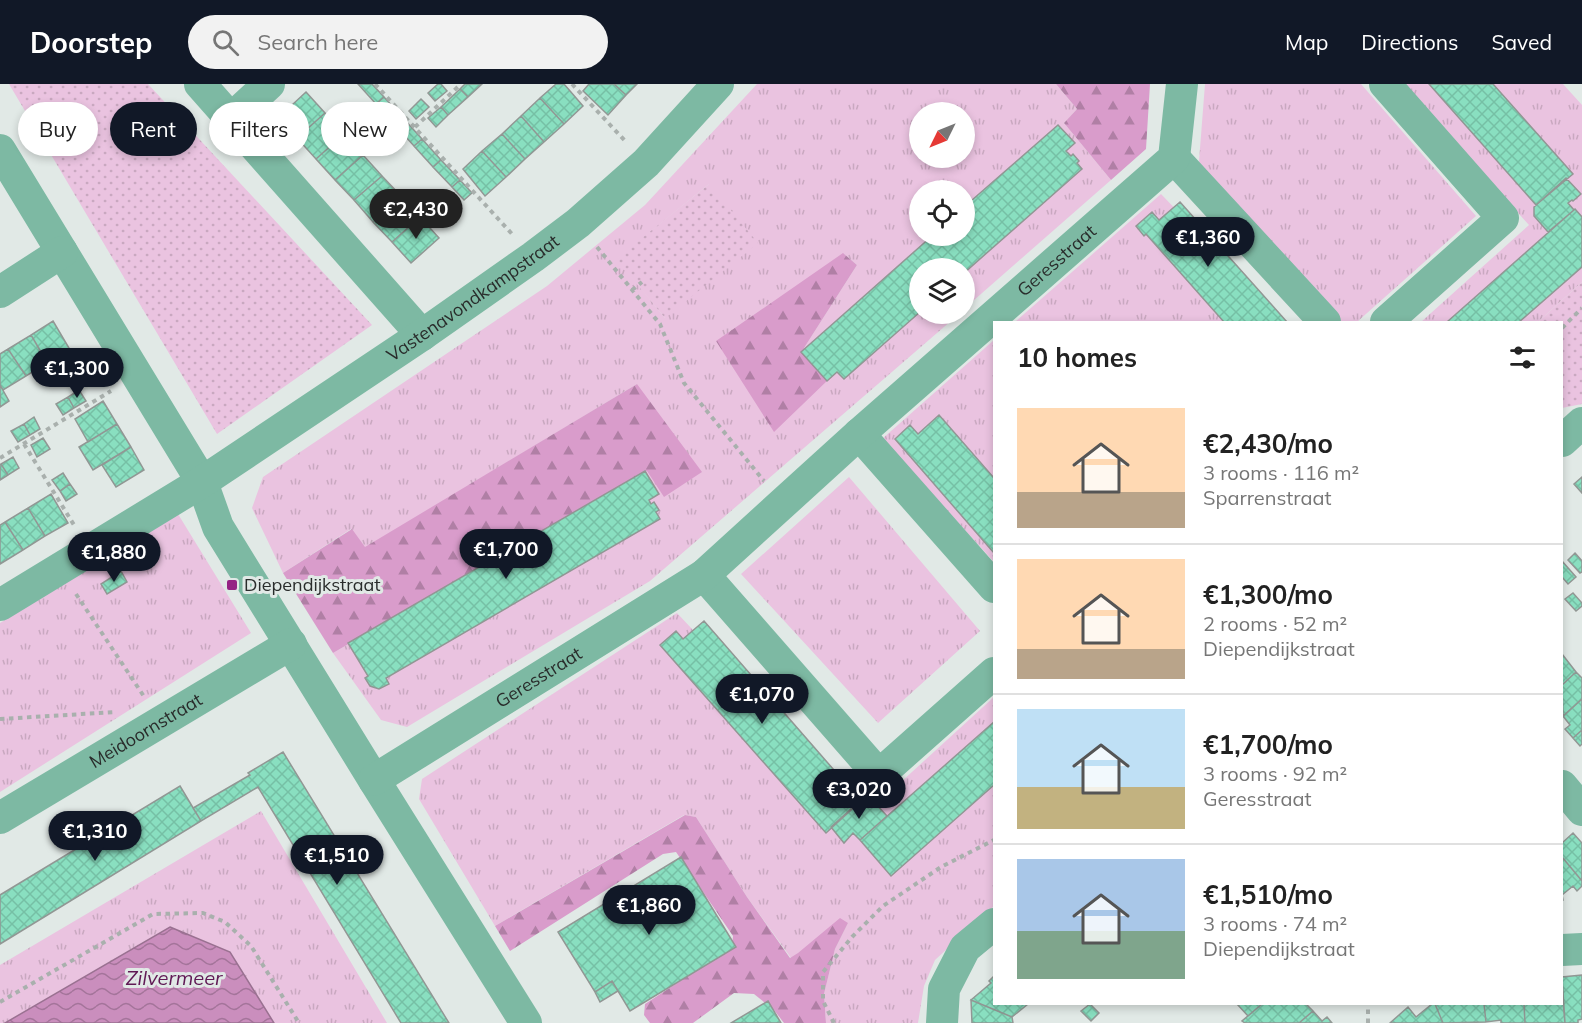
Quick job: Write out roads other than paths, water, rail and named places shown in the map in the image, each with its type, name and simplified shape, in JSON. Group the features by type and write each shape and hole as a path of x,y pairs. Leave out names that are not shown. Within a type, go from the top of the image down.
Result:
{"street":[{"path":"200,84 216,102"},
{"path":"249,102 268,84"},
{"name":"Vastenavondkampstraat","path":"202,482 422,335 578,223 645,163 718,84"},
{"path":"1182,84 1174,158 1324,321"},
{"path":"1385,84 1503,218 1387,321"},
{"path":"0,150 202,482 218,526 526,1023"},
{"path":"264,156 422,335"},
{"name":"Geresstraat","path":"374,780 704,575 859,434 1174,158"},
{"path":"0,292 62,252"},
{"path":"1563,440 1582,423"},
{"path":"859,434 993,586"},
{"path":"0,605 202,482"},
{"path":"704,575 879,775 993,674"},
{"name":"Meidoornstraat","path":"0,818 291,644"},
{"path":"1563,787 1582,810"},
{"path":"942,1023 944,989 965,948 993,925"},
{"path":"1563,950 1582,949"}],"water":[{"name":"Zilvermeer","path":"170,927 230,952 274,1023 5,1023"}],"place":[{"name":"Diependijkstraat","path":"232,585"}]}
